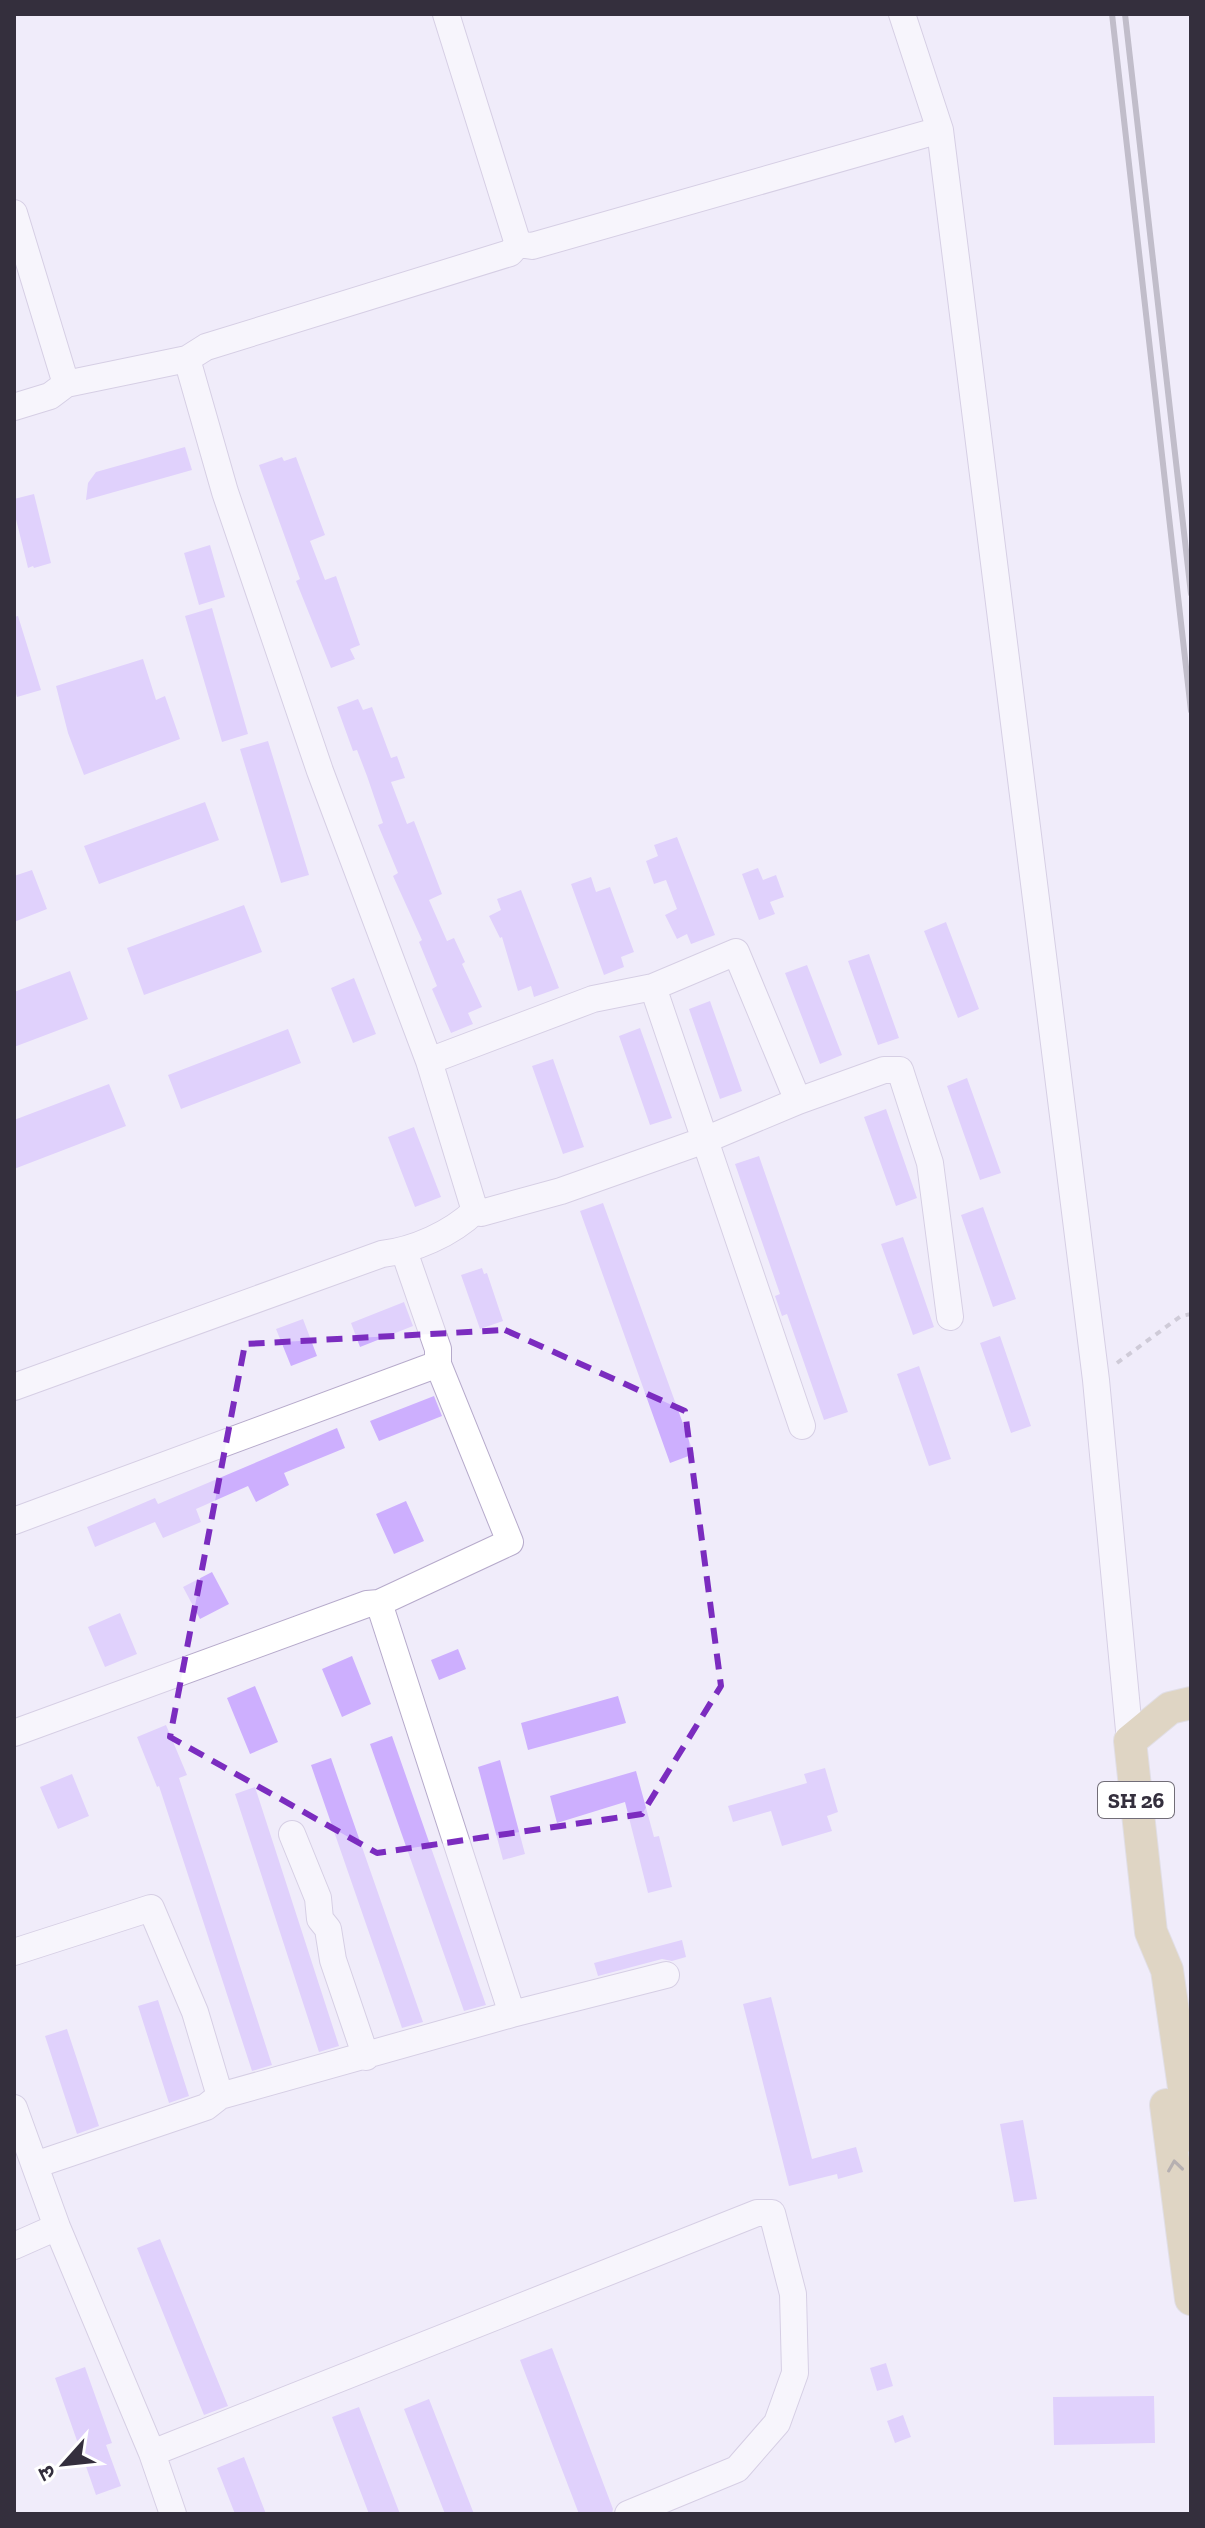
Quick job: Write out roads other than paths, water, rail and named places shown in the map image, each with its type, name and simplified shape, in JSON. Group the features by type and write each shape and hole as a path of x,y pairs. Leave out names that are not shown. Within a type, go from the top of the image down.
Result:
{"main road":[{"path":"1130,1741 1170,1708 1191,1703"},
{"name":"SH 26","path":"1130,1741 1151,1932 1167,1970 1191,2136"},
{"path":"1151,1932 1144,1953 1191,2299"}],"street":[{"path":"446,14 518,244"},
{"path":"902,14 940,130 1096,1380 1130,1741"},
{"path":"518,244 532,246 940,130"},
{"path":"14,213 66,384"},
{"path":"14,407 50,396 66,384 187,359 206,347 510,253 518,244"},
{"path":"187,359 225,492 320,771 429,1061 475,1211"},
{"path":"429,1061 593,999 653,987 736,952 798,1101"},
{"path":"653,987 802,1426"},
{"path":"475,1211 481,1213 561,1191 705,1140 798,1101 884,1070 900,1070 930,1163 950,1317"},
{"path":"14,1387 382,1254 404,1251 461,1224 475,1211"},
{"path":"14,1733 367,1604 379,1603 510,1542 438,1364 438,1349 404,1251"},
{"path":"14,1521 438,1364"},
{"path":"379,1603 512,2014"},
{"path":"292,1834 318,1898 320,1919 328,1929 333,1960 366,2057"},
{"path":"14,1952 151,1908 195,2012 220,2096"},
{"path":"35,2165 206,2107 220,2096 512,2014 666,1975"},
{"path":"14,2108 57,2227 152,2453 173,2514"},
{"path":"152,2453 757,2213 772,2213 793,2294 795,2373 777,2423 737,2469 628,2514"},
{"path":"14,2246 57,2227"}],"railway":[{"path":"1112,14 1191,711"},
{"path":"1125,14 1191,594"}]}
